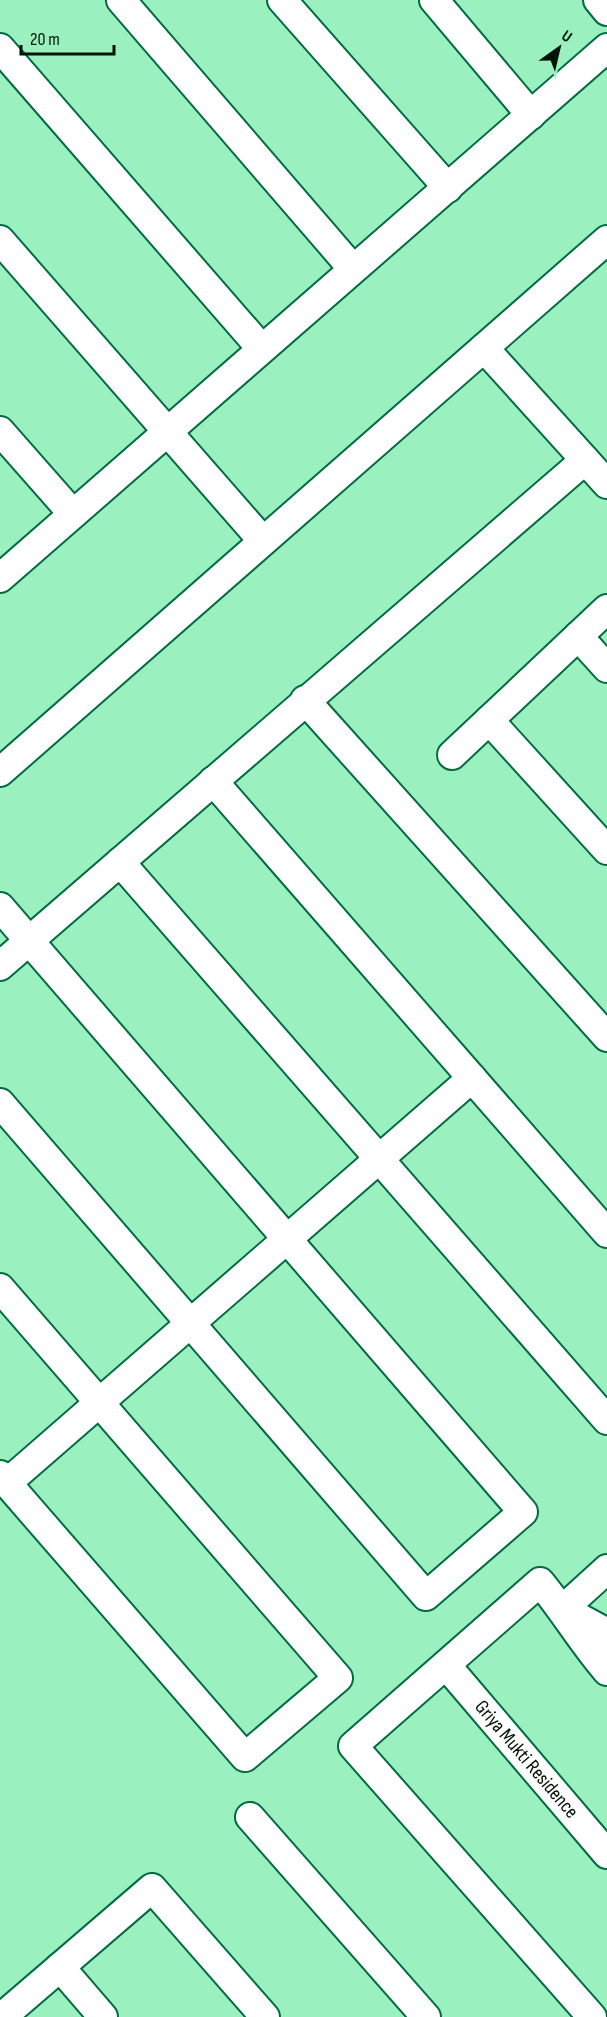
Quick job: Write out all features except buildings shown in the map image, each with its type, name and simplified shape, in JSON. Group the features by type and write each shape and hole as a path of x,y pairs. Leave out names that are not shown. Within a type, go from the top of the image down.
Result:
{"street":[{"path":"120,0 353,269"},
{"path":"282,0 448,188"},
{"path":"434,0 531,115"},
{"path":"598,0 607,11"},
{"path":"0,48 261,348"},
{"path":"0,578 607,48"},
{"path":"0,240 263,541"},
{"path":"0,772 607,240"},
{"path":"484,348 607,484"},
{"path":"0,430 73,514"},
{"path":"0,966 585,460"},
{"path":"452,755 607,609"},
{"path":"578,636 607,668"},
{"path":"306,700 605,1030"},
{"path":"489,720 607,850"},
{"path":"213,781 607,1233"},
{"path":"120,862 607,1420"},
{"path":"0,907 523,1512 426,1596 0,1103"},
{"path":"0,1288 99,1402 338,1678 245,1757 3,1479 99,1402 472,1078"},
{"path":"563,1610 607,1569"},
{"path":"592,2017 353,1746 540,1582 563,1610 584,1644 607,1671"},
{"path":"563,1610 600,1629 607,1638"},
{"name":"Griya Mukti Residence","path":"446,1665 607,1854"},
{"path":"250,1817 426,2017"},
{"path":"2,2017 152,1888 265,2017"},
{"path":"60,1967 103,2017"},
{"path":"600,2017 607,2010"}]}
